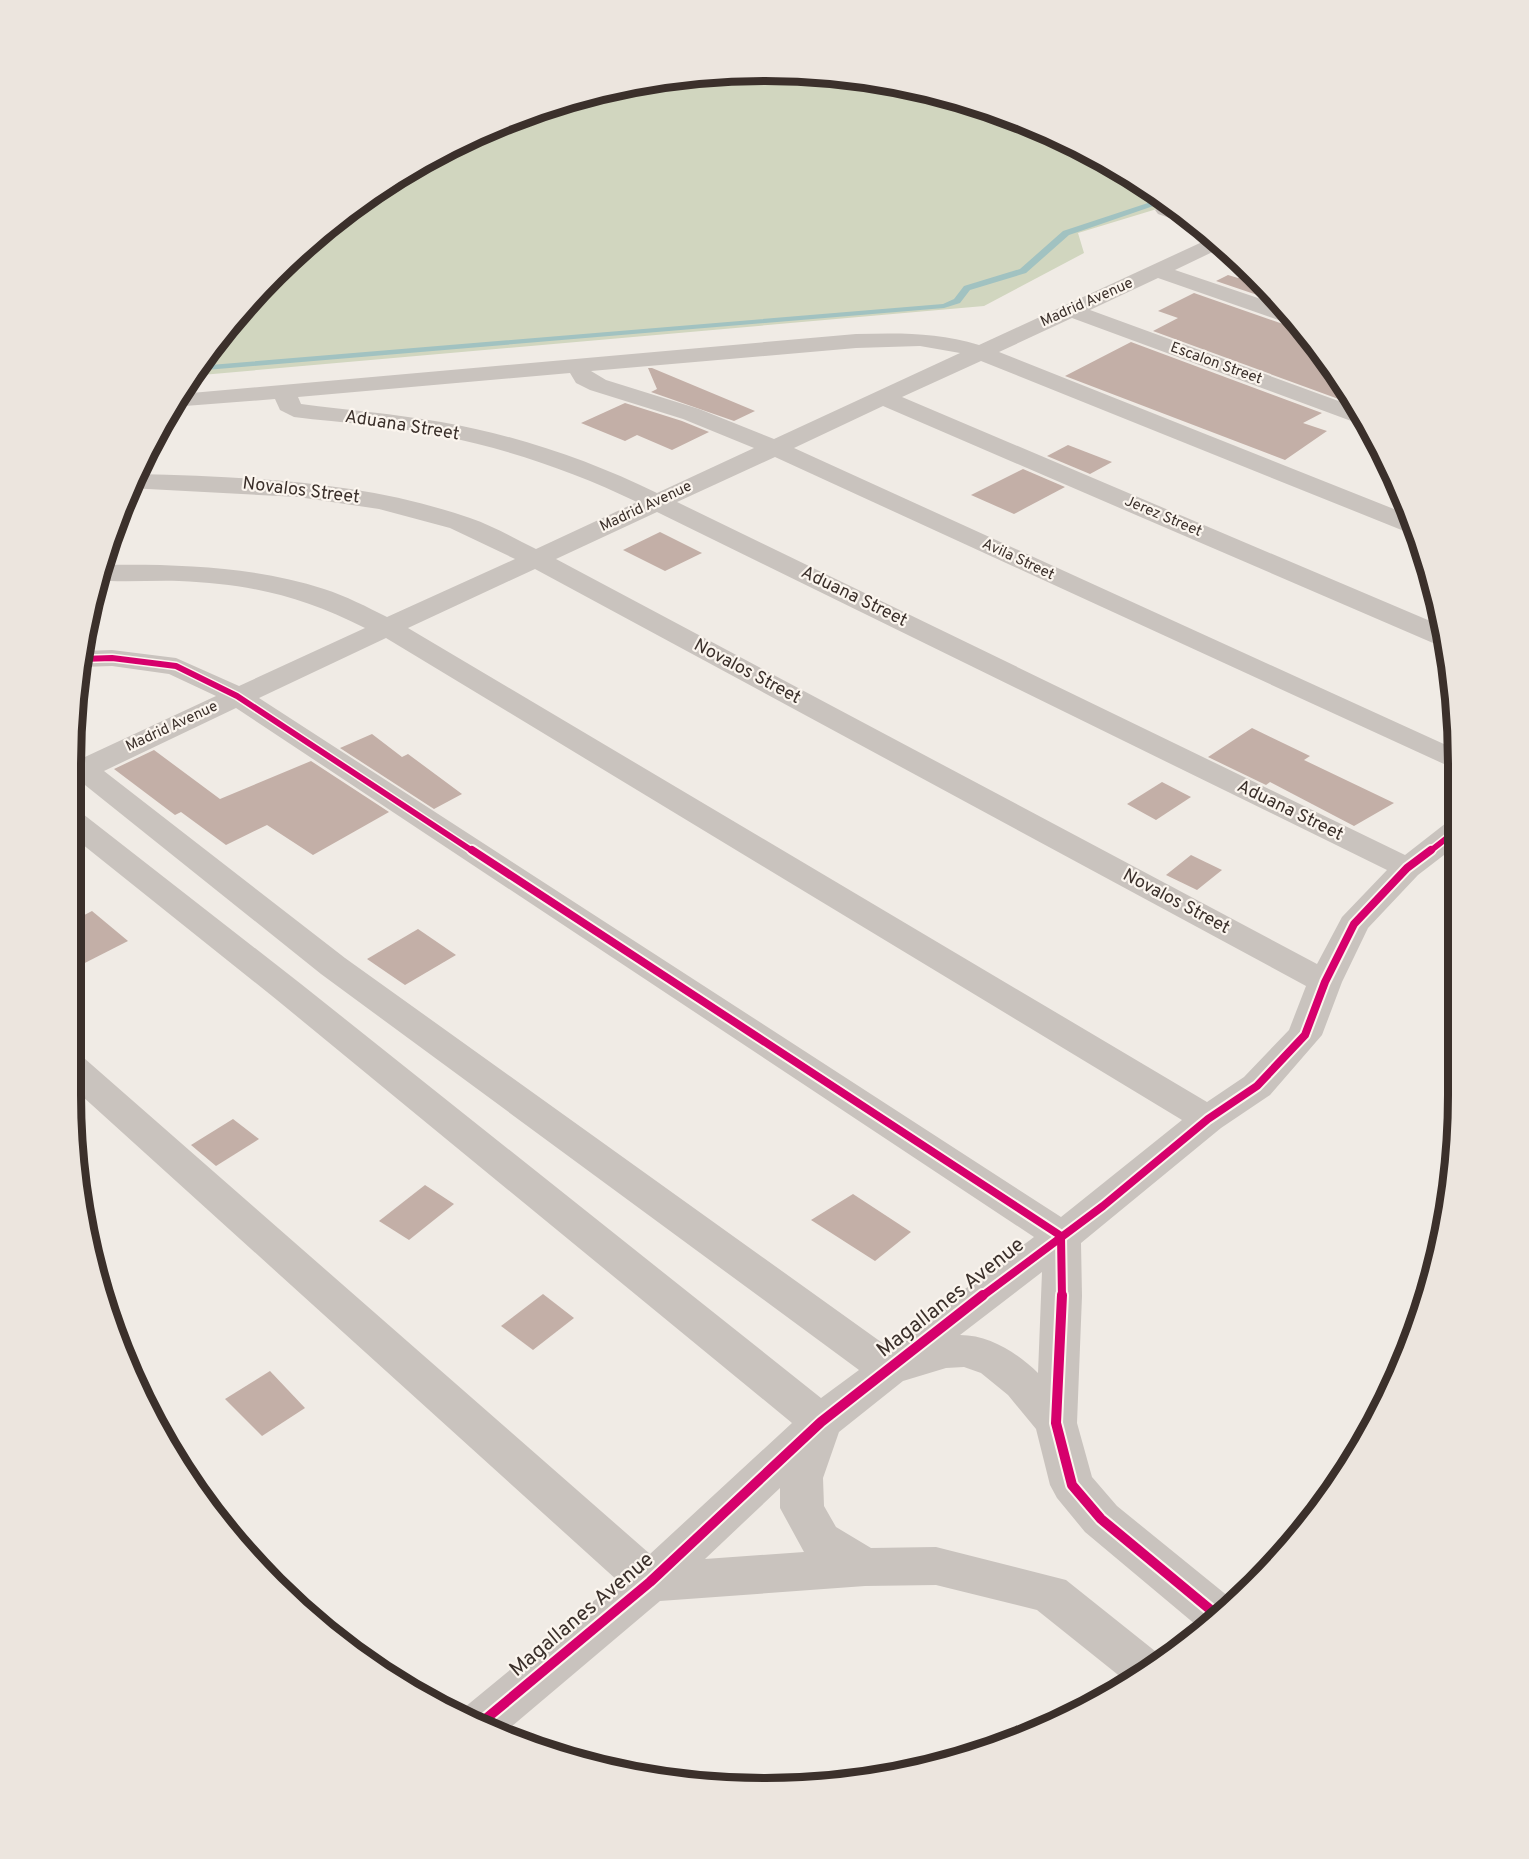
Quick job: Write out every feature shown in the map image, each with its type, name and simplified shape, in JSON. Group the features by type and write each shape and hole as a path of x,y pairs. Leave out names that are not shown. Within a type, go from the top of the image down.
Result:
{"street":[{"name":"Madrid Avenue","path":"81,769 1209,246"},
{"path":"1159,271 1276,311"},
{"name":"Escalon Street","path":"1071,310 1350,412"},
{"path":"187,400 866,341 920,339 951,343 979,352 1403,522"},
{"name":"Avila Street","path":"578,367 584,378 598,385 691,414 775,448 1448,757"},
{"name":"Aduana Street","path":"286,393 288,405 294,410 442,429 523,449 595,472 1407,868"},
{"name":"Jerez Street","path":"882,397 1435,634"},
{"name":"Novalos Street","path":"143,481 240,483 363,497 460,523 534,558 1325,982"},
{"path":"109,573 161,571 234,577 314,594 388,628 1208,1119"},
{"path":"90,658 112,657 176,666 237,696 1061,1236 1062,1296 1056,1423 1072,1485 1101,1519 1212,1611"},
{"path":"81,774 333,966 888,1369 948,1352 975,1352 994,1360 1012,1372 1056,1423"},
{"path":"81,828 289,992 822,1422 801,1478 802,1508 820,1540 865,1567"},
{"name":"Magallanes Avenue","path":"486,1719 650,1582 822,1422 1061,1236 1103,1206 1208,1119 1257,1086 1305,1035 1325,982 1354,924 1407,868 1448,837"},
{"path":"289,992 333,966"},
{"path":"81,1076 650,1582 865,1567 936,1566 1050,1594 1141,1665"}],"green space":[{"path":"720,82 809,82 898,94 941,104 984,117 1067,151 1161,208 1078,233 1084,253 984,306 203,375 222,348 281,281 348,222 423,173 462,151 545,117 631,94"}],"building":[{"path":"1228,275 1238,278 1242,276 1262,297 1216,281"},
{"path":"1194,293 1287,324 1307,348 1342,400 1153,331 1178,318 1158,311"},
{"path":"1131,342 1322,413 1303,423 1327,431 1285,460 1065,376"},
{"path":"648,368 755,411 734,421 651,392 657,389"},
{"path":"625,403 709,432 672,450 637,435 625,441 581,423"},
{"path":"1068,445 1112,462 1090,474 1047,456"},
{"path":"1023,469 1065,487 1014,514 971,495"},
{"path":"660,532 702,553 665,571 623,550"},
{"path":"1252,728 1310,756 1304,760 1394,803 1354,826 1270,782 1266,785 1208,757"},
{"path":"372,734 402,757 408,754 462,794 434,809 340,748"},
{"path":"154,750 220,799 311,761 389,812 313,855 267,825 226,845 181,812 175,815 114,769"},
{"path":"1162,782 1191,797 1156,820 1127,804"},
{"path":"1191,855 1222,870 1197,890 1166,875"},
{"path":"92,911 128,941 81,965 81,917"},
{"path":"418,929 456,955 405,985 367,959"},
{"path":"233,1119 259,1139 216,1166 191,1145"},
{"path":"425,1185 454,1204 409,1240 379,1221"},
{"path":"853,1194 911,1232 875,1261 811,1220"},
{"path":"543,1294 574,1318 533,1350 501,1326"},
{"path":"270,1371 305,1408 262,1436 225,1399"}],"waterway":[{"path":"208,368 944,306 957,301 967,288 1023,271 1066,233 1154,203"}],"cycle path":[{"path":"90,659 112,658 176,666 237,696 1061,1236 1062,1296 1056,1423 1072,1485 1101,1519 1212,1611"},
{"path":"486,1719 650,1582 821,1422 986,1293 1103,1206 1208,1119 1257,1086 1305,1035 1325,982 1354,924 1407,868 1448,837"}]}
